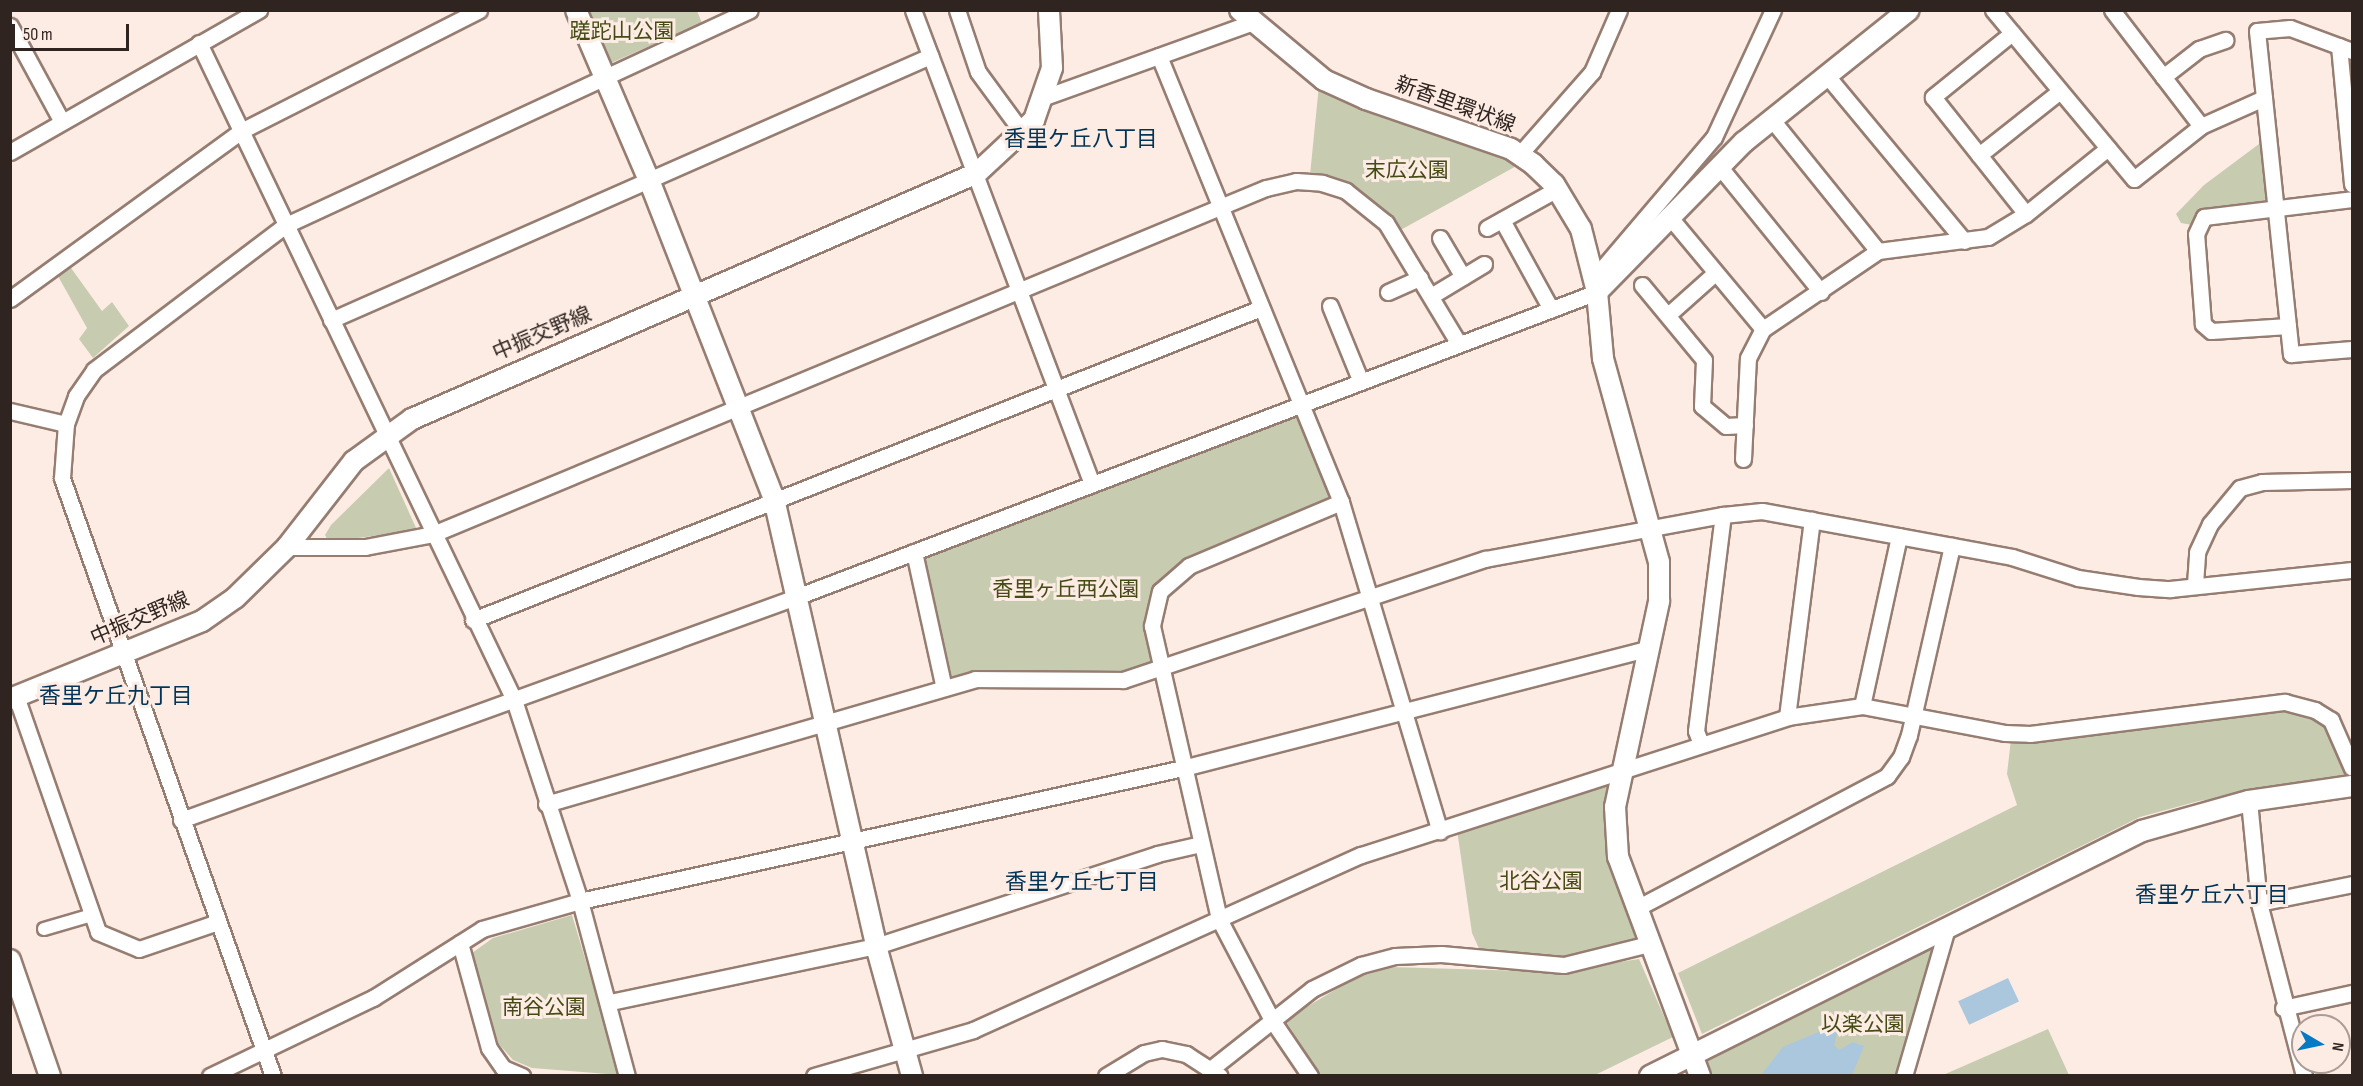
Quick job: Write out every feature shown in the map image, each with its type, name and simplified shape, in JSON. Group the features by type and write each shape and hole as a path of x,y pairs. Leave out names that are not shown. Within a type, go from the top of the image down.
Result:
{"street":[{"path":"10,152 61,120 259,10"},
{"path":"10,298 241,131 479,10"},
{"path":"576,10 602,76 649,180 693,297 741,406 774,499 876,946 912,1076"},
{"path":"273,1076 120,654 62,478 66,424 76,396 94,370 286,225 602,76 750,10"},
{"path":"913,10 977,173 1018,291 1092,484"},
{"path":"957,10 978,72 1022,132"},
{"name":"中振交野線","path":"13,697 202,621 235,598 287,547 354,461 387,437 453,398 693,297 977,173 1034,120 1052,68 1049,10"},
{"path":"1519,155 1592,72 1619,10"},
{"path":"1595,285 1714,137 1773,10"},
{"path":"181,820 796,597 1551,309 1595,285 1719,166 1909,10"},
{"path":"1993,10 2134,179 2201,126 2264,98"},
{"path":"2113,11 2201,126"},
{"path":"1042,98 1159,56 1246,16"},
{"name":"新香里環状線","path":"1246,16 1324,80 1519,155 1557,189 1581,229 1595,285 1603,357 1652,526 1659,562 1659,602 1622,768 1614,831 1635,909 1700,1076"},
{"path":"10,26 61,120"},
{"path":"2352,183 2346,48 2290,28 2258,31 2291,354 2352,350"},
{"path":"2012,33 1933,97 2026,214"},
{"path":"2163,77 2199,49 2225,40"},
{"path":"199,43 473,620 514,700 546,804 580,901 609,1002 627,1076"},
{"path":"331,320 930,56"},
{"path":"1159,56 1341,502 1440,831"},
{"path":"1828,77 1964,241"},
{"path":"1979,155 2060,91"},
{"path":"1773,120 1878,251"},
{"path":"1743,459 1748,358 1763,329 1821,292 1878,251 1988,237 2026,214 2108,148"},
{"path":"1719,166 1821,292"},
{"path":"287,547 365,547 433,534 1220,207 1296,182 1322,183 1346,191 1386,223 1460,344"},
{"path":"1487,228 1557,189"},
{"path":"2288,326 2211,331 2200,314 2196,234 2204,217 2276,206 2352,199"},
{"path":"1668,215 1763,329"},
{"path":"1502,220 1551,309"},
{"path":"1440,238 1463,277"},
{"path":"1431,296 1484,264"},
{"path":"1669,314 1715,273"},
{"path":"1388,292 1420,278"},
{"path":"1642,285 1669,314 1704,360 1702,406 1726,426 1744,426"},
{"path":"1330,306 1361,382"},
{"path":"473,620 1261,308"},
{"path":"10,411 66,424"},
{"path":"2195,584 2197,552 2210,524 2240,488 2262,482 2352,480"},
{"path":"1310,1076 1272,1020 1219,919 1159,671 1152,626 1161,591 1189,566 1341,502"},
{"path":"546,804 823,721 975,679 1107,683 1159,671 1485,559 1652,526 1723,515 1762,512 1812,520 1952,546 2109,584 2170,589 2195,584 2352,570"},
{"path":"1701,744 1696,731 1723,515"},
{"path":"1787,717 1812,520"},
{"path":"1862,706 1899,536"},
{"path":"1635,909 1887,776 1901,757 1913,716 1952,546"},
{"path":"914,552 944,688"},
{"path":"210,1076 265,1052 373,998 482,929 580,901 1183,768 1405,709 1650,648"},
{"path":"13,697 98,932 139,949 218,922"},
{"path":"814,1076 974,1030 1361,855 1440,831 1622,768 1787,717 1862,706 2030,734 2285,702 2315,710 2331,720 2352,768"},
{"path":"1650,1076 2142,831 2249,801 2352,786"},
{"path":"2249,801 2259,903 2283,1008 2304,1076"},
{"path":"609,1002 876,946 1157,854 1202,844"},
{"path":"2259,903 2352,884"},
{"path":"44,929 92,915"},
{"path":"1904,1076 1947,928"},
{"path":"460,942 489,1048 503,1068 522,1076"},
{"path":"1106,1076 1144,1053 1162,1049 1186,1054 1216,1072 1272,1020 1335,975 1395,956 1441,954 1563,965 1649,944"},
{"path":"10,960 50,1076"},
{"path":"2283,1008 2352,993"}],"green space":[{"name":"蹉跎山公園","path":"590,11 697,11 702,23 611,63"},
{"name":"末広公園","path":"1319,85 1478,144 1520,164 1397,232 1366,196 1349,185 1310,175"},
{"path":"2263,141 2269,193 2263,202 2206,210 2192,225 2181,223 2176,214 2204,185"},
{"path":"66,261 102,311 112,302 129,326 93,358 79,339 87,328 54,269"},
{"name":"香里ヶ丘西公園","path":"1297,412 1333,500 1178,565 1161,580 1150,604 1155,668 1126,675 974,672 952,677 925,562 929,554"},
{"path":"389,468 417,530 329,542 325,535 331,525"},
{"path":"2285,708 2299,710 2327,725 2350,780 2199,801 2140,817 1702,1034 1678,973 2017,805 2007,774 2011,739"},
{"name":"北谷公園","path":"1616,775 1611,806 1642,941 1563,960 1481,953 1472,933 1457,830"},
{"name":"南谷公園","path":"572,915 620,1075 532,1068 513,1060 498,1043 472,953 493,938"},
{"name":"以楽公園","path":"1942,931 1905,1075 1699,1075 1693,1054"},
{"path":"1639,959 1673,1037 1595,1075 1321,1076 1285,1020 1353,979 1390,967 1555,972"},
{"path":"2048,1029 2069,1075 1943,1075"}],"water":[{"path":"2008,978 2019,1002 1969,1025 1958,1001"},
{"path":"1830,1027 1837,1033 1834,1045 1839,1050 1853,1042 1864,1046 1852,1075 1761,1075 1783,1047"}],"district":[{"name":"香里ケ丘八丁目","path":"1081,140"},
{"name":"香里ケ丘九丁目","path":"116,697"},
{"name":"香里ケ丘七丁目","path":"1082,883"},
{"name":"香里ケ丘六丁目","path":"2212,896"}]}
